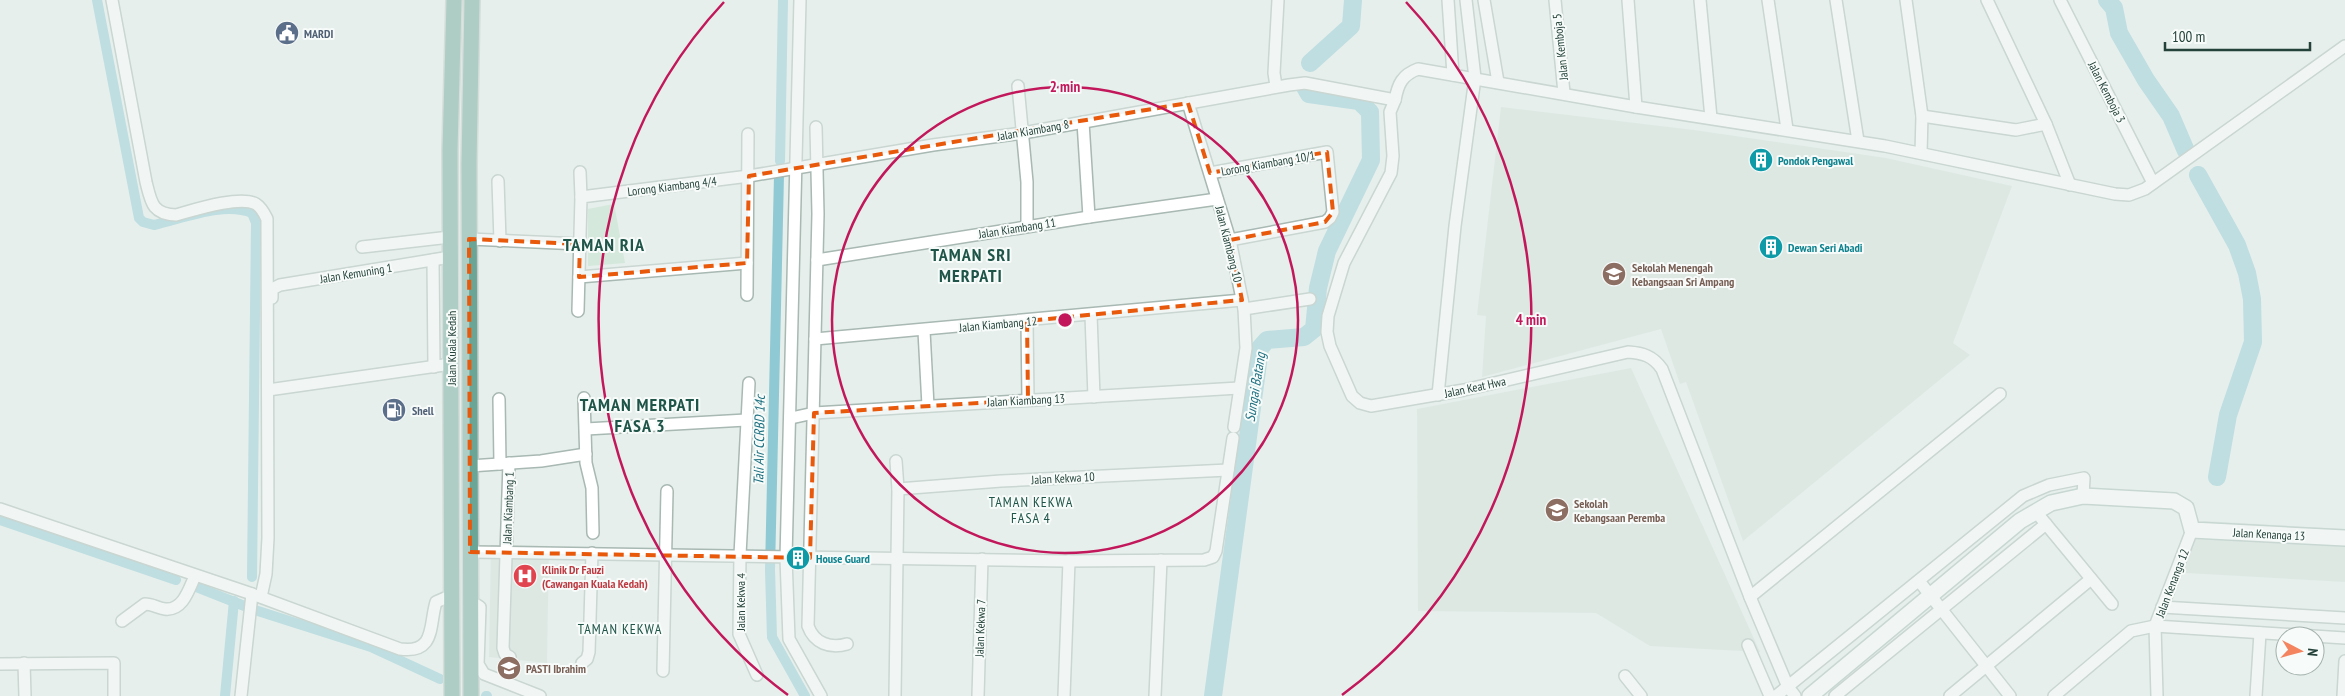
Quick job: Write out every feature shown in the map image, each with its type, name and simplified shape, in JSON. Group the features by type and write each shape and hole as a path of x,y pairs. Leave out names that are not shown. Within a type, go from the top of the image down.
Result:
{"main road":[{"name":"Jalan Kuala Kedah","path":"452,696 450,140 454,0"},
{"name":"Jalan Kuala Kedah","path":"471,696 469,239 472,0"},
{"path":"451,388 457,362 458,244 460,239 469,239"}],"street":[{"path":"112,0 146,182 156,210 165,214 176,214 243,201 256,204 262,209 267,219 266,574 256,600 241,696"},
{"path":"800,0 791,418 781,558 789,639 820,696"},
{"path":"1276,86 1274,68 1278,0"},
{"path":"1484,0 1498,82"},
{"name":"Jalan Kemboja 5","path":"1556,0 1564,93"},
{"path":"1628,0 1636,107"},
{"path":"1700,0 1711,118"},
{"path":"1768,0 1787,129"},
{"path":"1836,0 1858,141"},
{"path":"1906,0 1922,116 1920,153"},
{"path":"1987,0 2046,124 2070,185"},
{"name":"Jalan Kemboja 3","path":"2060,0 2153,183"},
{"path":"1438,395 1454,236 1475,78 1466,2 1449,2 1453,75 1475,78 1564,93 1636,107 1858,141 2070,185 2130,195 2145,189 2179,167 2345,46"},
{"name":"Jalan Keat Hwa","path":"1453,75 1418,69 1409,72 1397,86 1395,100 1390,112 1391,173 1344,263 1328,316 1327,332 1330,346 1352,396 1360,403 1371,406 1438,395 1628,352 1649,356 1662,369 1750,598 1791,691"},
{"name":"Jalan Kiambang 8","path":"775,172 933,145 1023,133 1289,84 1305,83 1395,100"},
{"path":"1018,86 1023,133 1027,226"},
{"name":"Jalan Kiambang 10","path":"1161,560 1204,560 1213,557 1216,551 1246,348 1243,304 1230,240 1188,103"},
{"path":"1922,116 2016,130 2046,124"},
{"path":"1083,122 1089,216"},
{"path":"816,126 818,164 814,449 808,626 812,636 817,641 847,644"},
{"path":"747,295 748,134"},
{"name":"Lorong Kiambang 10/1","path":"1210,173 1327,152 1333,212 1330,218 1325,222 1230,240"},
{"path":"578,311 581,209 580,172"},
{"name":"Lorong Kiambang 4/4","path":"580,197 775,172"},
{"path":"498,180 500,241"},
{"name":"Jalan Kiambang 11","path":"817,260 1089,216 1217,199"},
{"path":"362,247 450,237"},
{"path":"469,239 580,244"},
{"name":"Jalan Kemuning 1","path":"272,298 272,289 280,285 450,257"},
{"path":"433,260 434,367"},
{"path":"579,277 747,263"},
{"name":"Jalan Kiambang 12","path":"815,339 1310,298"},
{"path":"1091,315 1094,397"},
{"path":"1027,321 1028,400"},
{"path":"924,331 928,406"},
{"path":"268,390 451,364"},
{"name":"Jalan Kekwa 4","path":"749,383 740,555 739,634 757,675"},
{"name":"Jalan Kiambang 13","path":"791,418 814,413 1239,388"},
{"path":"1750,598 2000,394"},
{"path":"584,398 587,471 593,497 593,533"},
{"name":"Jalan Kiambang 1","path":"499,399 505,463 506,553 502,648 504,654 510,657"},
{"path":"586,429 746,420"},
{"path":"470,466 586,454"},
{"path":"895,696 898,489 896,461"},
{"name":"Jalan Kekwa 10","path":"898,489 1001,481 1228,470"},
{"path":"1776,696 1791,691 1918,582 2023,496 2035,489 2084,478 2083,496"},
{"path":"663,671 667,491"},
{"path":"1810,696 2035,510 2051,503 2083,496 2179,502 2186,508 2192,530"},
{"path":"0,509 195,576 256,600 407,650 419,648 426,643 430,636 436,602 452,595"},
{"path":"2035,510 2112,604"},
{"path":"1835,696 1940,608 2046,524"},
{"name":"Jalan Kenanga 13","path":"2192,530 2345,538"},
{"name":"Jalan Kenanga 12","path":"2157,696 2155,626 2192,530"},
{"path":"470,552 740,555 781,558 1161,560 1155,696"},
{"path":"582,663 587,659 589,652 592,554"},
{"name":"Jalan Kekwa 7","path":"978,696 982,559"},
{"path":"1064,696 1069,561"},
{"path":"122,621 145,604 166,609 175,608 182,603 195,576"},
{"path":"1950,696 2091,579"},
{"path":"1918,582 2010,696"},
{"path":"471,605 480,607 478,664 480,669 484,674 540,696"},
{"path":"2162,607 2345,618"},
{"path":"2054,696 2131,632 2155,626 2345,638"},
{"path":"2256,696 2260,633"},
{"path":"1748,645 1770,696"},
{"path":"2343,696 2345,661"},
{"path":"24,663 25,696"},
{"path":"0,664 114,663 114,696"},
{"path":"1625,676 1641,696"}],"highlighted area":[{"path":"1188,103 1210,173 1327,152 1333,212 1325,222 1230,240 1242,300 1027,321 1028,400 814,413 810,558 470,552 469,239 580,244 579,277 747,263 749,176"}],"shaded area":[{"path":"1501,107 1694,130 1886,158 2012,186 1953,343 1970,355 1743,541 1686,382 1680,384 1661,329 1482,377 1486,316 1477,315"},
{"name":"Sekolah Kebangsaan Peremba","path":"1631,368 1760,652 1650,646 1596,613 1418,611 1417,409"},
{"path":"2204,521 2345,529 2345,582 2169,572 2184,532"},
{"name":"TAMAN KEKWA","path":"491,545 549,546 547,663 489,657"}],"green space":[{"path":"614,204 625,263 588,266 588,209"}],"waterway":[{"path":"97,0 139,218 143,222 154,225 203,212 229,209 252,213 256,223 252,577"},
{"name":"Tali Air CCRBD 14c","path":"780,161 783,0"},
{"name":"Sungai Batang","path":"1310,63 1351,26 1353,0"},
{"path":"2107,0 2114,8 2119,33 2146,80 2171,116 2186,151"},
{"name":"Sungai Batang","path":"1213,696 1260,348 1267,340 1304,337 1314,329 1318,288 1327,251 1371,160 1370,112 1359,101 1309,94 1305,87"},
{"name":"Tali Air CCRBD 14c","path":"779,175 770,570 772,637 805,696"},
{"path":"2198,175 2237,245 2247,273 2252,299 2253,342 2228,415 2217,477"},
{"path":"0,520 176,580"},
{"path":"194,586 252,609 371,647 440,679"},
{"path":"225,696 234,601"}],"place":[{"name":"MARDI","path":"287,33"},
{"name":"Pondok Pengawal","path":"1761,160"},
{"name":"Dewan Seri Abadi","path":"1771,247"},
{"name":"Sekolah Menengah Kebangsaan Sri Ampang","path":"1614,274"},
{"name":"Shell","path":"394,410"},
{"name":"Sekolah Kebangsaan Peremba","path":"1557,510"},
{"name":"House Guard","path":"798,558"},
{"name":"Klinik Dr Fauzi (Cawangan Kuala Kedah)","path":"525,576"},
{"name":"PASTI Ibrahim","path":"509,668"}],"district":[{"name":"TAMAN RIA","path":"604,244"},
{"name":"TAMAN SRI MERPATI","path":"971,264"},
{"name":"TAMAN MERPATI FASA 3","path":"640,414"},
{"name":"TAMAN KEKWA FASA 4","path":"1031,510"},
{"name":"TAMAN KEKWA","path":"620,629"}]}
